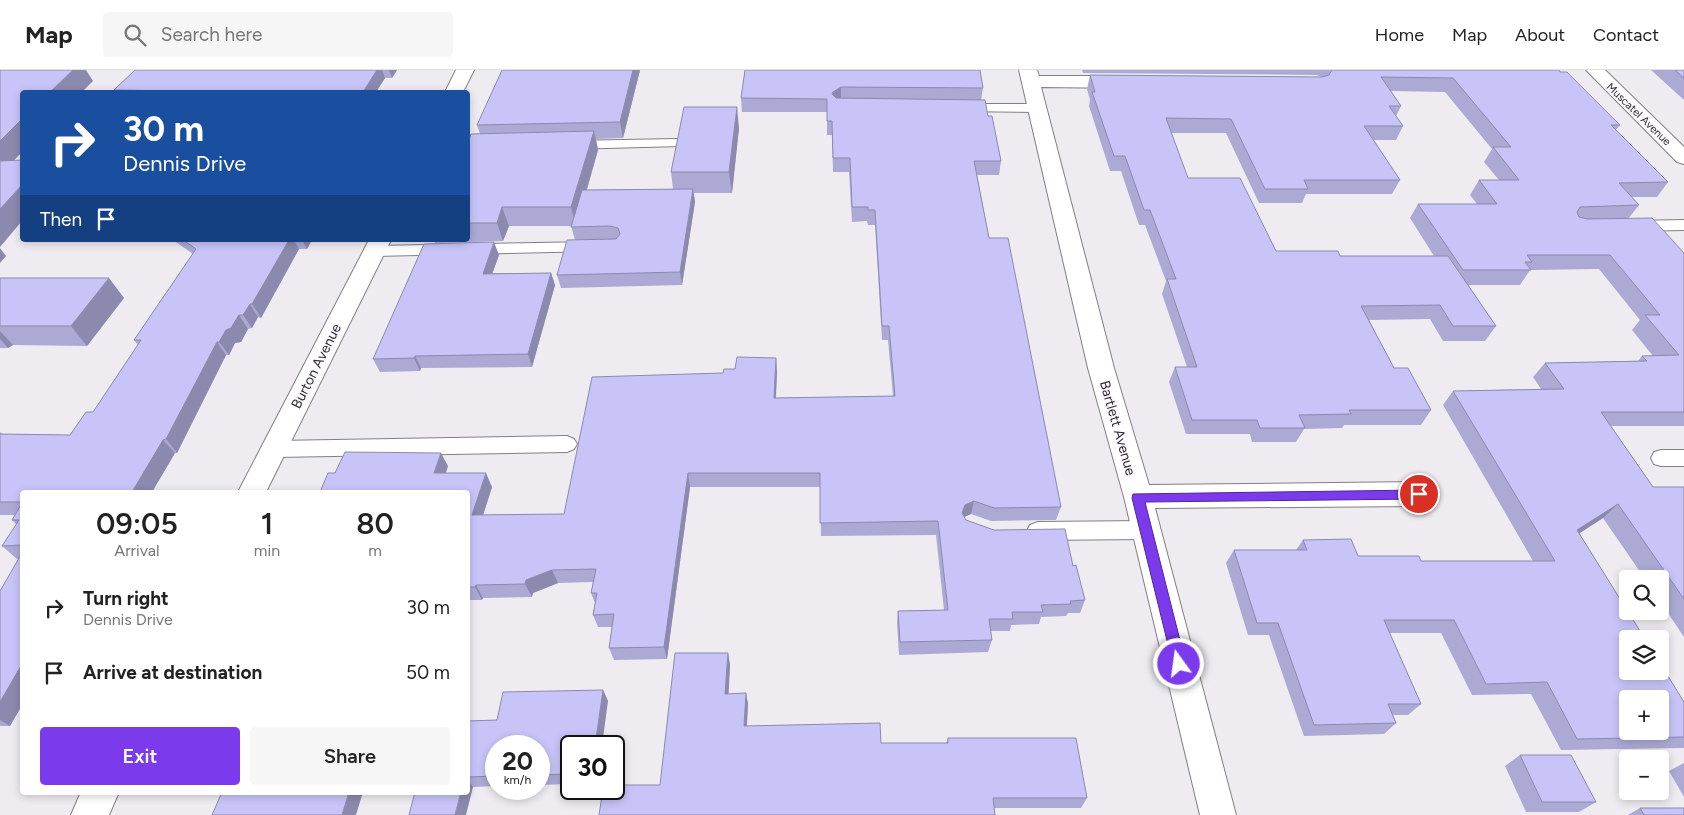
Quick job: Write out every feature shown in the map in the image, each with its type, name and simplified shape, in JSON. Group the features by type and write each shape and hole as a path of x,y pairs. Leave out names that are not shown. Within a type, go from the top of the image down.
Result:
{"street":[{"path":"455,90 465,70"},
{"name":"Muscatel Avenue","path":"1595,70 1684,158"},
{"path":"1029,76 1149,82"},
{"name":"Bartlett Avenue","path":"1029,76 1101,368 1138,498 1218,815"},
{"name":"Burton Avenue","path":"253,490 377,246"},
{"path":"1138,498 1419,494"},
{"path":"89,815 99,795"}],"lane":[{"path":"950,108 1038,108"},
{"path":"557,145 676,143"},
{"path":"1613,226 1684,225"},
{"path":"377,246 613,246"},
{"path":"275,449 567,444"},
{"path":"1661,458 1684,458"},
{"path":"1020,532 1146,530"}],"building":[{"path":"0,70 73,70 52,90 20,90 20,121 0,141"},
{"path":"135,70 377,70 364,90 114,90"},
{"path":"502,70 633,70 620,122 477,125"},
{"path":"745,70 980,70 983,88 841,87 832,94 836,98 985,100 988,116 992,116 1001,161 974,161 989,238 1008,238 1061,507 994,508 974,501 965,505 962,513 966,520 994,530 1065,529 1073,566 1076,565 1085,600 1070,601 1071,604 1041,605 1043,612 1012,612 1013,619 989,619 992,640 900,642 898,611 948,610 938,521 820,523 820,473 688,473 664,647 609,648 614,614 593,615 597,593 591,593 596,569 552,570 526,580 525,584 476,585 475,587 470,587 470,490 321,490 328,473 335,473 345,452 441,453 434,473 486,473 472,515 564,514 592,377 723,373 724,369 735,369 737,357 776,358 774,398 895,396 889,326 882,326 875,210 868,210 868,207 852,207 850,158 833,158 832,121 827,121 827,99 741,98"},
{"path":"1332,70 1559,70 1560,72 1567,72 1620,125 1611,125 1668,182 1619,183 1639,205 1580,207 1577,212 1579,217 1587,219 1652,218 1684,253 1684,412 1601,412 1653,487 1684,487 1684,599 1669,577 1669,570 1664,570 1618,504 1577,530 1619,597 1619,620 1633,620 1639,630 1619,630 1619,680 1669,680 1669,678 1684,702 1684,737 1669,737 1669,690 1619,690 1619,738 1577,739 1547,682 1486,684 1454,620 1384,620 1421,704 1388,704 1396,723 1314,725 1278,623 1257,623 1234,550 1307,550 1303,540 1351,539 1358,556 1419,556 1421,561 1555,561 1453,391 1564,389 1545,363 1647,361 1642,356 1679,355 1645,315 1660,315 1610,255 1527,255 1532,262 1525,262 1531,270 1463,270 1418,204 1497,204 1479,180 1519,180 1493,147 1511,147 1453,78 1381,77 1401,106 1389,106 1403,126 1364,126 1400,180 1304,180 1308,189 1265,189 1231,119 1166,118 1188,178 1240,178 1276,251 1338,251 1340,256 1448,256 1496,326 1453,326 1440,305 1361,306 1394,368 1408,368 1431,410 1349,410 1351,414 1299,415 1305,428 1260,428 1257,420 1192,420 1175,367 1197,367 1167,279 1176,279 1150,210 1144,210 1125,156 1114,156 1092,92 1095,92 1090,75 1322,77 1329,75"},
{"path":"1675,70 1684,70 1684,78"},
{"path":"684,107 737,107 729,172 671,172"},
{"path":"594,131 571,207 502,207 497,223 470,223 471,134"},
{"path":"20,160 20,187 0,209 0,161"},
{"path":"693,189 680,272 557,275 567,240 616,239 620,234 618,228 610,226 571,227 582,190"},
{"path":"186,242 288,242 252,304 250,304 243,315 239,315 231,328 226,330 219,342 217,342 166,439 163,440 133,490 20,490 20,502 0,502 0,434 70,435 86,412 93,412 141,340 134,340 196,249"},
{"path":"494,242 483,274 551,273 528,354 415,356 414,358 373,359 424,244"},
{"path":"0,278 109,278 71,326 0,326"},
{"path":"20,506 20,545 2,546 19,520 12,520"},
{"path":"20,556 20,667 0,702 0,591"},
{"path":"675,653 728,653 725,694 746,693 744,726 880,723 881,743 948,743 948,738 1076,738 1087,798 993,798 995,815 599,815 601,800 625,800 625,785 660,785"},
{"path":"603,690 597,735 560,735 560,774 550,775 550,735 485,735 485,776 470,777 470,721 497,720 503,692"},
{"path":"1520,755 1571,755 1596,802 1542,802"},
{"path":"221,795 348,795 342,815 212,815"},
{"path":"414,795 460,795 455,815 409,815"},
{"path":"1640,808 1684,808 1684,815 1644,815"}],"route":[{"path":"1179,664 1138,498 1419,494"}]}
